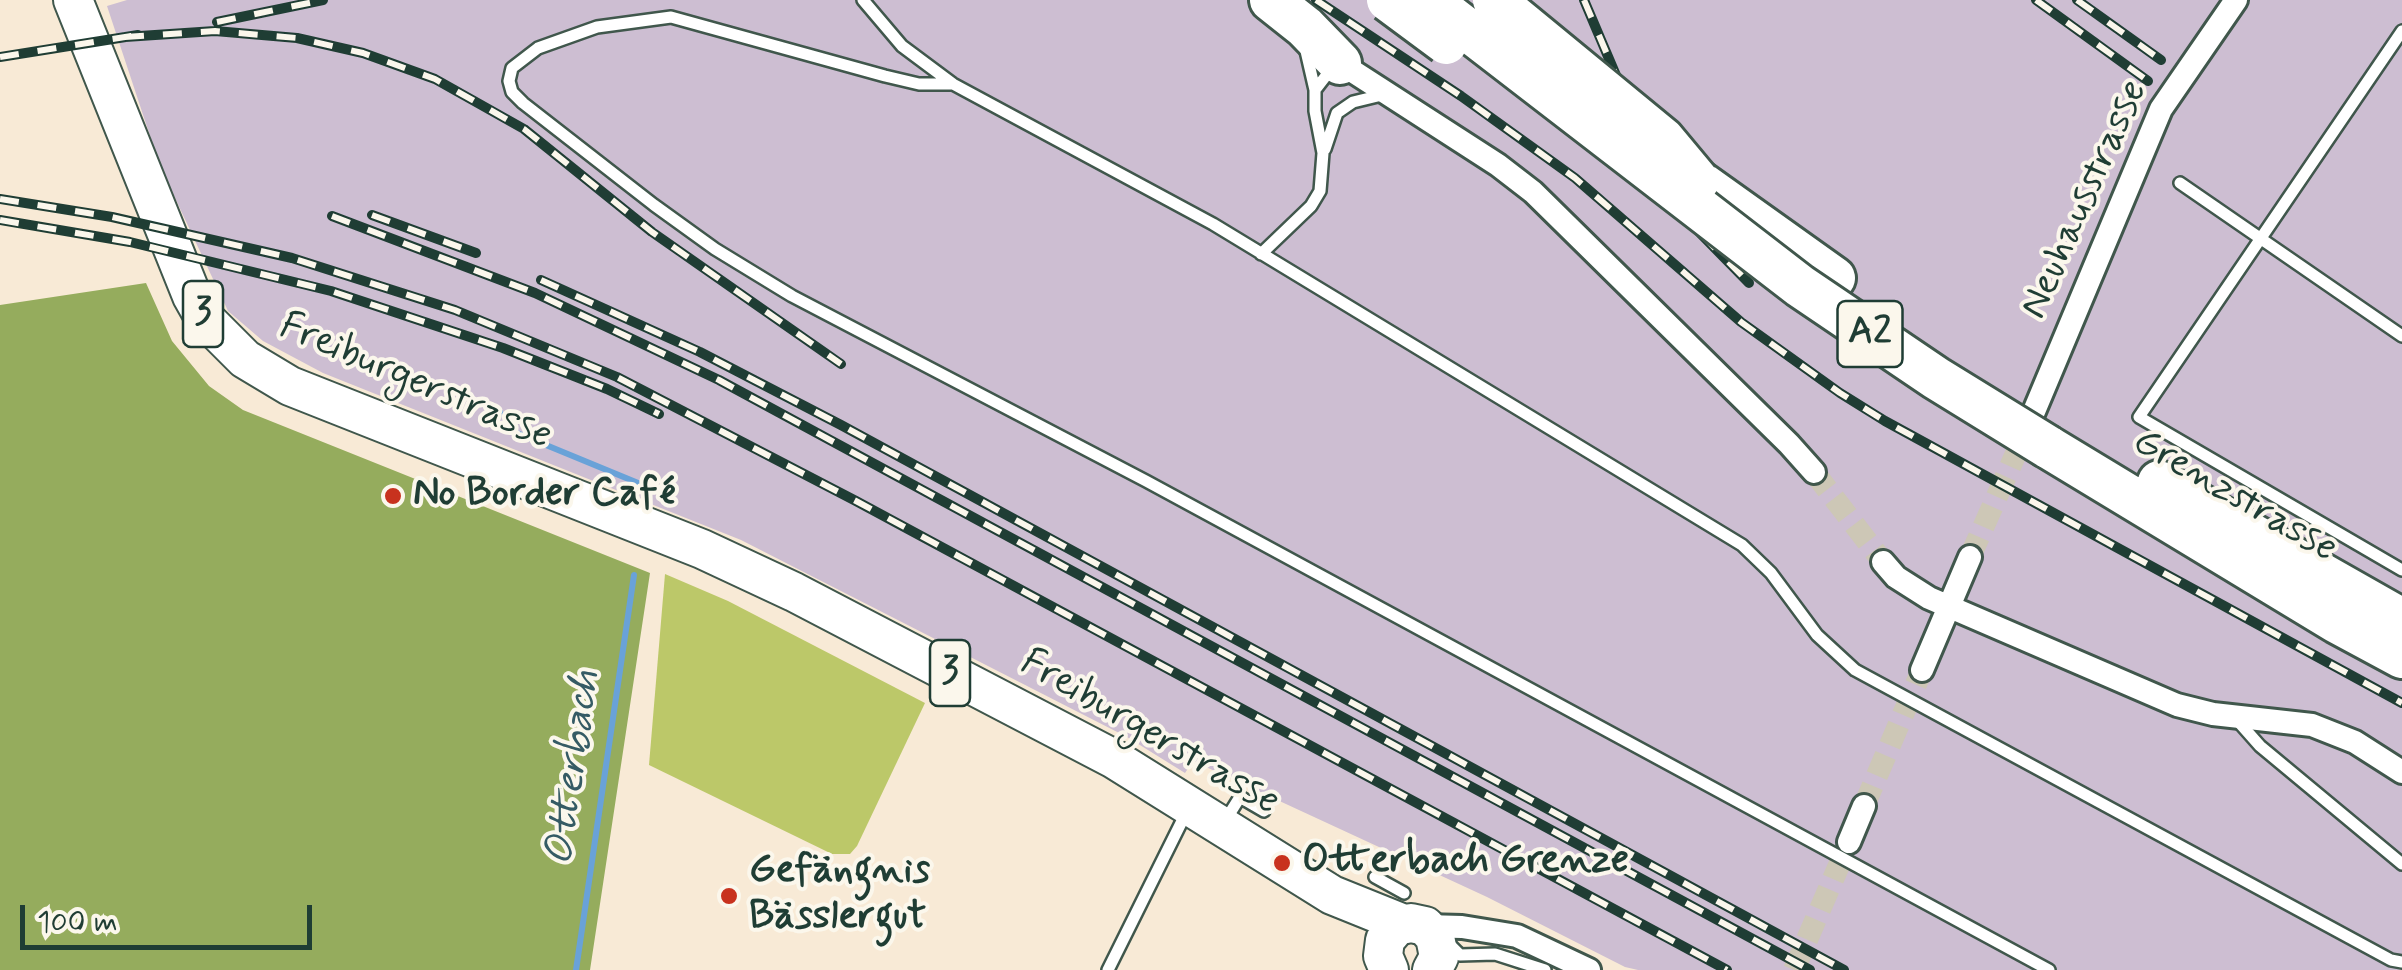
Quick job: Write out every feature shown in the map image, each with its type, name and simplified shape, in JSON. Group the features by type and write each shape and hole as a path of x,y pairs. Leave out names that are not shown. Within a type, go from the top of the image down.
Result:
{"highway":[{"path":"1271,0 1306,27 1328,77"},
{"path":"1388,0 1608,164 1660,198 1699,196 1663,139 1494,0"},
{"name":"A2","path":"1430,0 1699,196 1834,278 2065,428 2402,620"},
{"name":"A2","path":"1464,0 1699,196 1800,286 1936,378 2337,622 2402,657"}],"main road":[{"name":"Freiburgerstrasse","path":"73,0 192,296 212,327 245,359 290,386 702,549 777,584 1114,759 1420,946"}],"street":[{"name":"Neuhausstrasse","path":"2022,440 2160,109 2236,0"},
{"path":"1328,77 1386,94 1546,202 1814,472"},
{"name":"Grenzstrasse","path":"2032,416 2086,454 2402,637"},
{"path":"1922,670 1970,558"},
{"path":"1883,562 1910,587 2177,704 2325,729 2367,748 2402,772"},
{"path":"1849,842 1864,806"},
{"path":"1420,946 1477,930 1517,936 1589,970"}],"lane":[{"path":"864,0 902,46 952,84 1214,224 1742,545 1771,573 1818,635 1855,670 2402,962"},
{"path":"1253,0 1276,16 1302,44 1312,65 1328,77 1315,111 1324,153"},
{"path":"952,84 919,84 885,76 671,16 597,27 551,43 523,58 512,68 509,80 512,92 523,104 654,205 715,249 792,296 1146,481 2049,970"},
{"path":"2402,31 2139,417 2402,570"},
{"path":"1261,254 1316,199 1324,153 1338,114 1353,102 1386,94"},
{"path":"2180,182 2402,336"},
{"path":"2234,716 2260,746 2402,864"},
{"path":"1222,826 1240,797 1264,811"},
{"path":"1108,970 1190,805"},
{"path":"1374,877 1420,946 1460,955 1496,954 1545,970"}],"shaded area":[{"path":"127,0 2402,0 2402,970 1625,967 1487,897 1193,761 1185,773 1127,737 741,540 323,373 263,341 228,311 160,166 107,6"}],"green space":[{"path":"146,283 172,341 209,386 243,410 650,573 590,970 0,970 0,305"},
{"path":"665,574 728,601 925,703 850,854 832,854 649,765"}],"waterway":[{"name":"Otterbach","path":"500,412 495,424 643,485 647,491 644,500"},
{"name":"Otterbach","path":"576,970 634,575"}],"tunnel":[{"path":"1970,557 2022,440"},
{"path":"1814,472 1883,562"},
{"path":"1864,806 1922,670"},
{"path":"1794,970 1849,842"}],"railway":[{"path":"217,22 323,0"},
{"path":"1316,0 1461,96 1575,178 1741,322 1840,393 2402,703"},
{"path":"1510,0 1586,80 1634,154 1701,234 1749,283"},
{"path":"1584,0 1646,146"},
{"path":"2036,0 2148,81"},
{"path":"2077,0 2161,60"},
{"path":"125,37 215,31 297,38 363,53 435,79 524,129 652,232 841,364"},
{"path":"0,57 138,35"},
{"path":"0,199 112,217 292,258 455,310 617,377 856,501 1727,970"},
{"path":"372,215 476,253"},
{"path":"332,216 535,293 719,380 1810,970"},
{"path":"0,220 130,242 331,291 503,348 659,414"},
{"path":"541,280 700,352 841,425 1844,970"}],"place":[{"name":"No Border Café","path":"393,496"},
{"name":"Otterbach Grenze","path":"1282,863"},
{"name":"Gefängnis Bässlergut","path":"729,896"}]}
